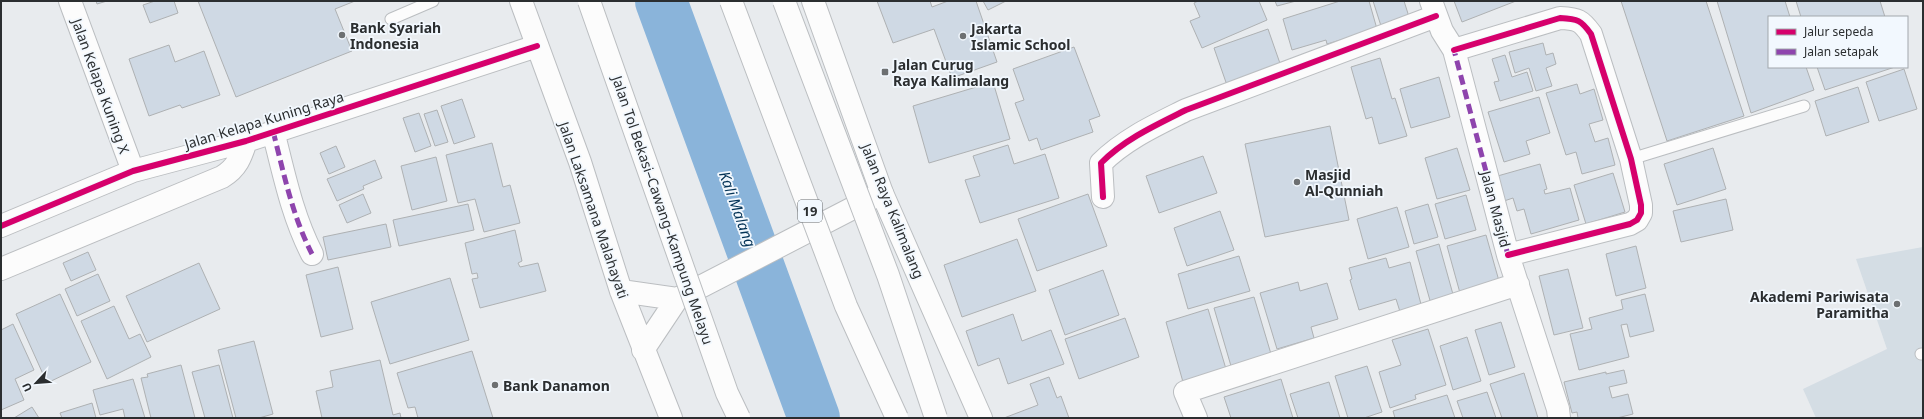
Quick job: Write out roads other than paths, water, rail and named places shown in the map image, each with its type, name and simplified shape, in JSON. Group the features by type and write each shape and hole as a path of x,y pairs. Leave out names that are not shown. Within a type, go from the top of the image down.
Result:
{"main road":[{"name":"Jalan Kelapa Kuning X","path":"70,1 132,171"},
{"name":"Jalan Laksamana Malahayati","path":"521,1 580,162 621,291 670,418"},
{"name":"Jalan Tol Bekasi–Cawang–Kampung Melayu","path":"590,1 724,386 739,418"},
{"name":"19","path":"731,1 846,306 896,418"},
{"path":"784,1 888,275 936,418"},
{"name":"Jalan Raya Kalimalang","path":"813,1 882,193 981,418"},
{"path":"1103,197 1101,163 1115,149 1149,128 1186,110 1434,8"},
{"name":"Jalan Masjid","path":"1434,8 1442,31 1454,50 1508,255 1558,409 1559,418"},
{"path":"1454,50 1560,18 1576,19 1583,23 1591,34 1631,159 1641,205 1641,213 1637,220 1630,224 1508,255"},
{"name":"Jalan Kelapa Kuning Raya","path":"1,226 132,171 246,141 537,46"},
{"path":"273,131 291,204 303,236 312,254"},
{"name":"Jalan Kelapa Kuning Raya","path":"1,269 222,177 232,171 240,161 246,141"},
{"path":"643,350 681,296 882,193"},
{"path":"1196,418 1185,392 1518,284"},
{"path":"621,291 681,296"}],"lane":[{"path":"391,19 433,1"},
{"path":"1631,159 1804,106"}],"waterway":[{"name":"Kali Malang","path":"661,1 814,418"}],"place":[{"name":"Bank Syariah Indonesia","path":"342,35"},
{"name":"Jakarta Islamic School","path":"963,36"},
{"name":"Jalan Curug Raya Kalimalang","path":"885,72"},
{"name":"Masjid Al-Qunniah","path":"1297,182"},
{"name":"Akademi Pariwisata Paramitha","path":"1897,304"},
{"name":"Bank Danamon","path":"495,385"}]}
